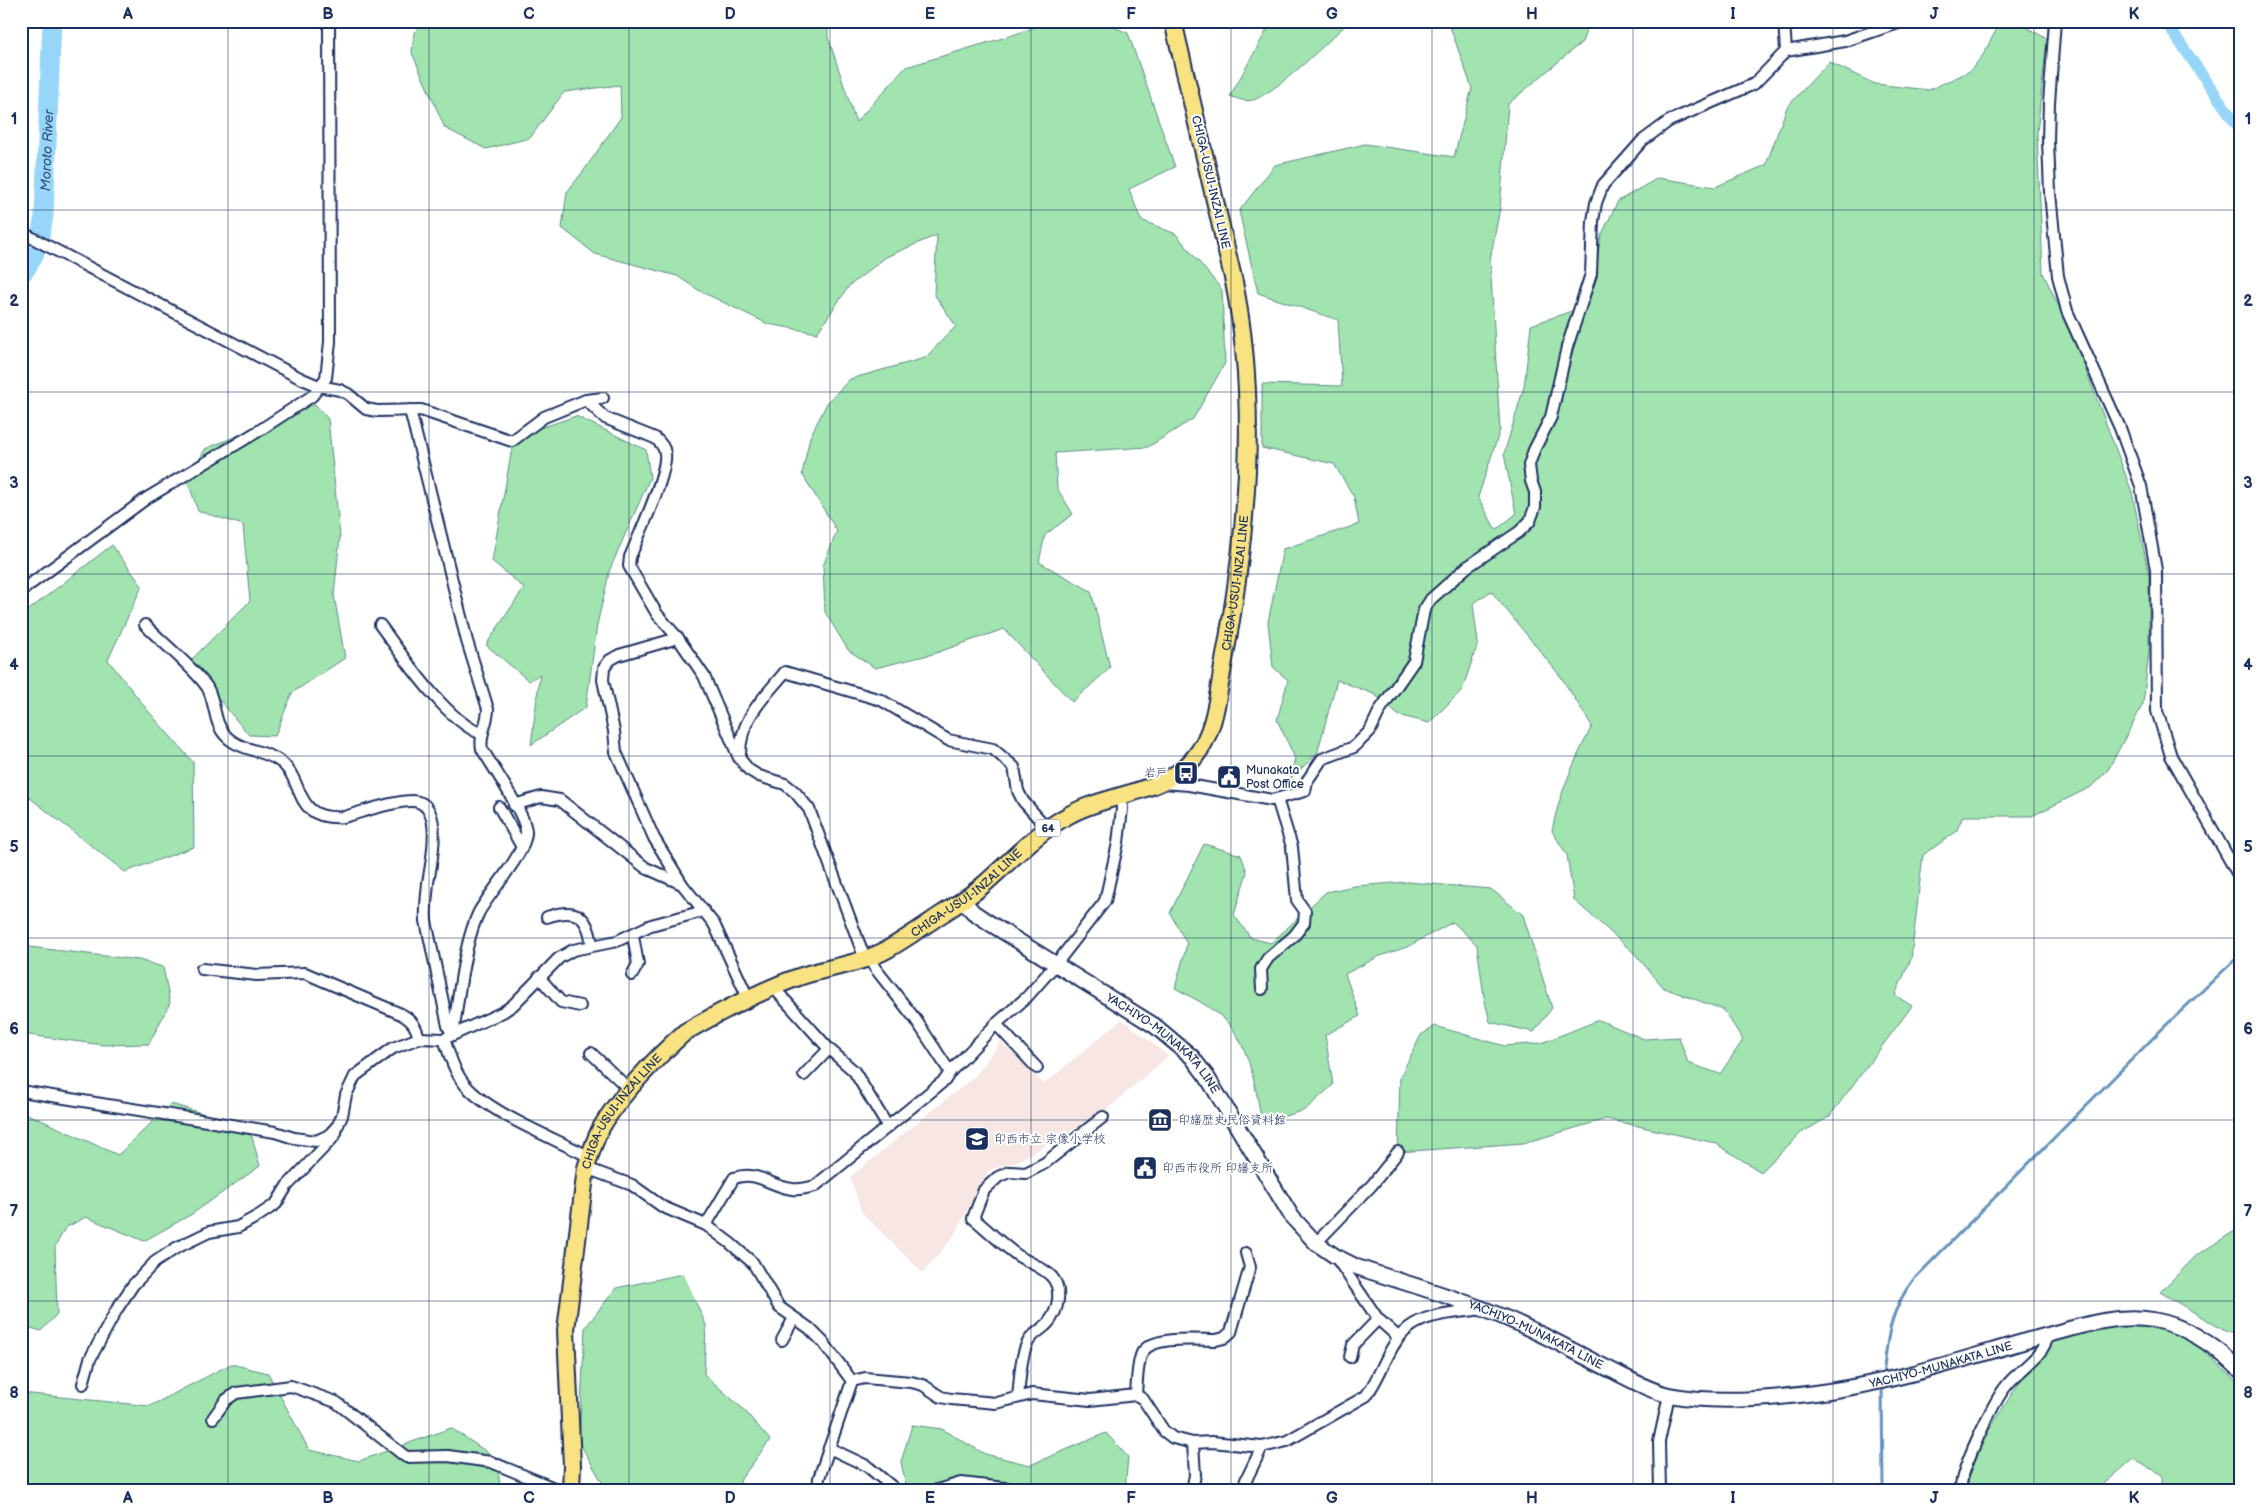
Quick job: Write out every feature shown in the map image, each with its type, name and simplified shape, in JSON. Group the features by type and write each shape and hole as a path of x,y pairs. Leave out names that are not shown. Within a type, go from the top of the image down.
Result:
{"main road":[{"name":"CHIGA-USUI-INZAI LINE","path":"570,1490 572,1466 566,1330 588,1163 602,1127 630,1090 685,1032 797,978 867,958 911,936 963,900 1048,828 1078,809 1099,800 1160,782 1190,763 1208,732 1215,707 1238,582 1244,529 1246,393 1243,326 1173,21"},
{"name":"YACHIYO-MUNAKATA LINE","path":"963,900 973,912 1155,1026 1192,1057 1208,1077 1292,1217 1316,1243 1357,1267 1510,1319 1638,1384 1669,1394 1716,1398 1786,1396 1830,1391 1873,1382 2084,1324 2113,1320 2153,1320 2176,1326 2202,1338 2224,1354 2241,1371"}],"street":[{"path":"21,591 147,498 260,430 312,396 326,378 330,342 329,21"},
{"path":"1784,21 1786,51"},
{"path":"1160,782 1189,785 1272,800 1305,791 1307,781 1322,759 1354,747 1361,742 1370,731 1390,694 1414,661 1422,617 1430,599 1467,567 1519,532 1530,521 1535,507 1535,492 1531,481 1529,465 1534,450 1552,418 1567,347 1591,274 1593,221 1596,203 1603,184 1642,141 1668,121 1754,84 1786,51 1845,41 1904,21"},
{"path":"2055,21 2048,103 2048,140 2050,193 2058,276 2067,311 2120,428 2141,486 2156,570 2157,711 2160,721 2171,756 2241,880"},
{"path":"21,232 300,378 319,386 348,394 366,409 377,411 421,410 512,441 544,417 586,400 603,398"},
{"path":"586,400 605,418 655,438 662,443 665,451 665,460 656,492 630,557 629,566 657,614 678,638 704,676 740,758 749,770 758,776 785,784 795,792 809,809 867,958 916,1020 950,1072"},
{"path":"410,410 467,641 488,709 488,718 482,734 482,749 525,826 526,834 522,847 479,912 470,939 449,1037"},
{"path":"145,625 208,689 217,719 227,737 236,743 264,752 285,766 300,796 313,811 334,818 410,800 425,805 430,812 435,844 425,904 426,921 456,1072 467,1088 507,1115 588,1163 632,1185 663,1207 706,1226 753,1263 779,1307 809,1328 823,1342 852,1381"},
{"path":"380,625 430,692 471,730 482,734"},
{"path":"678,638 619,655 610,660 604,668 603,680 614,731 616,752 654,838 682,884 714,924 749,1000"},
{"path":"740,758 742,732 746,721 785,672 881,700 948,740 993,749 1014,767 1018,791 1023,801 1048,828"},
{"path":"706,1226 734,1178 753,1175 791,1189 815,1186 945,1080 950,1072 996,1024 1027,997 1056,964 1105,901 1118,844 1122,809 1121,795"},
{"path":"514,805 541,797 560,800 646,868 682,884"},
{"path":"1262,989 1260,969 1268,958 1294,936 1304,923 1304,911 1297,900 1292,847 1276,799"},
{"path":"499,807 522,847"},
{"path":"83,1384 90,1359 102,1335 134,1285 155,1262 176,1248 209,1232 238,1227 276,1204 287,1186 332,1140 342,1116 350,1084 355,1076 393,1048 419,1038 449,1037 513,1005 559,958 573,950 617,941 632,936 651,925 704,911"},
{"path":"547,917 562,912 580,916 590,930 592,945"},
{"path":"632,936 638,964 632,975"},
{"path":"202,968 257,976 305,972 401,1014 416,1027 419,1038"},
{"path":"539,977 561,1002 580,1006"},
{"path":"774,988 829,1048 854,1071 888,1127"},
{"path":"996,1024 1038,1068"},
{"path":"804,1075 829,1048"},
{"path":"591,1054 630,1090"},
{"path":"21,1091 275,1132 304,1140 316,1141 329,1135 338,1125"},
{"path":"1018,1397 1026,1346 1031,1336 1048,1323 1056,1311 1059,1294 1057,1285 1054,1278 1047,1272 1019,1256 973,1218 984,1190 998,1177 1009,1172 1026,1173 1044,1163 1103,1117"},
{"path":"1316,1243 1372,1185 1398,1152"},
{"path":"1136,1395 1142,1354 1147,1347 1160,1341 1216,1340 1224,1338 1231,1332 1250,1267 1246,1253"},
{"path":"1336,1256 1378,1319 1398,1337"},
{"path":"852,1381 865,1378 911,1382 922,1385 941,1397 950,1400 996,1403 1032,1394 1090,1400 1136,1395 1146,1403 1164,1431 1173,1438 1193,1443 1212,1442 1262,1446 1287,1441 1366,1396 1374,1386 1398,1337 1405,1329 1427,1317 1484,1309"},
{"path":"782,1340 794,1318"},
{"path":"1350,1357 1354,1345 1378,1319"},
{"path":"1962,1490 1964,1470 2001,1392 2044,1347 2048,1335"},
{"path":"818,1490 829,1448 852,1381"},
{"path":"213,1418 226,1400 236,1393 292,1386 336,1402 406,1457 448,1456 491,1462 559,1490"},
{"path":"1660,1490 1659,1442 1669,1394"},
{"path":"1192,1490 1195,1475 1193,1443"},
{"path":"1243,1490 1262,1446"},
{"path":"829,1448 867,1466 896,1490"},
{"path":"936,1490 961,1483 1022,1490"}],"shaded area":[{"name":"印西市立 宗像小学校","path":"1122,1019 1168,1056 1104,1112 1018,1161 989,1170 953,1237 923,1273 862,1213 850,1177 975,1076 1001,1042 1044,1084"}],"green space":[{"path":"425,21 828,21 828,37 856,122 906,67 1013,35 1052,21 1099,21 1128,33 1175,167 1129,189 1141,220 1176,234 1222,290 1225,363 1193,419 1148,447 1055,453 1057,488 1073,514 1045,535 1039,562 1091,591 1110,668 1072,702 1004,629 933,654 875,668 848,650 825,612 823,566 837,531 802,474 810,437 827,403 850,379 925,358 956,326 934,294 937,235 886,257 849,286 817,333 768,324 700,291 677,276 595,254 562,228 567,192 621,117 620,85 564,92 530,138 486,149 445,128 412,53 414,33"},
{"path":"1272,21 1350,21 1304,63 1267,93 1249,101 1230,96"},
{"path":"1448,21 1590,21 1582,42 1508,104 1500,208 1490,260 1500,430 1478,497 1496,530 1516,514 1504,454 1524,387 1531,325 1589,305 1601,236 1618,201 1658,178 1715,187 1766,165 1787,107 1829,62 1875,84 1929,90 1970,71 1983,55 2001,21 2016,21 2047,39 2037,133 2043,273 2073,336 2132,492 2149,576 2149,652 2143,704 2108,770 2091,787 2032,816 1963,816 1956,832 1923,855 1911,959 1895,995 1912,1006 1829,1117 1801,1133 1761,1172 1715,1143 1606,1119 1524,1143 1398,1152 1400,1077 1421,1035 1435,1026 1505,1046 1542,1043 1599,1020 1644,1039 1679,1037 1688,1063 1720,1074 1743,1040 1724,1010 1664,988 1634,953 1574,900 1567,855 1552,831 1563,790 1592,726 1561,677 1491,591 1473,604 1478,643 1462,690 1429,723 1398,715 1374,694 1337,680 1317,754 1291,778 1295,758 1277,720 1288,680 1273,667 1268,622 1283,549 1359,524 1354,497 1334,464 1262,448 1262,384 1342,386 1338,320 1258,293 1239,211 1275,165 1365,144 1454,157 1472,88"},
{"path":"315,404 328,419 340,537 334,595 345,658 292,693 275,736 249,735 190,661 250,601 243,525 198,511 188,482 205,449"},
{"path":"576,416 646,450 650,478 610,569 597,625 586,707 531,745 540,674 529,681 486,645 524,588 492,561 514,437"},
{"path":"112,545 142,586 108,660 149,712 193,762 194,847 125,872 21,791 21,616"},
{"path":"1204,844 1241,855 1247,872 1234,915 1251,938 1271,943 1326,892 1354,886 1408,882 1491,889 1523,915 1552,1008 1534,1032 1490,1022 1484,997 1477,945 1453,922 1407,947 1380,956 1345,974 1360,1016 1325,1035 1333,1085 1305,1110 1262,1123 1249,1062 1232,1028 1221,1016 1175,988 1187,944 1170,913"},
{"path":"21,946 139,960 163,967 170,1003 149,1044 103,1045 21,1034"},
{"path":"171,1104 229,1121 252,1137 260,1166 192,1214 144,1241 86,1217 65,1228 55,1247 57,1314 41,1331 21,1325 21,1111 118,1155"},
{"path":"2241,1227 2241,1329 2238,1333 2225,1331 2160,1292 2197,1255"},
{"path":"683,1274 706,1325 704,1374 744,1410 770,1440 741,1479 738,1490 606,1489 579,1442 585,1328 616,1288"},
{"path":"2133,1320 2188,1337 2241,1385 2241,1490 2162,1490 2162,1475 2133,1459 2097,1490 1969,1490 1964,1470 2030,1365 2055,1337"},
{"path":"231,1364 268,1373 309,1450 359,1461 451,1428 496,1458 501,1490 21,1490 21,1393 150,1406"},
{"path":"912,1425 942,1429 985,1454 1030,1465 1106,1433 1128,1457 1125,1490 907,1490 901,1462"}],"waterway":[{"name":"Moroto River","path":"21,275 34,255 44,216 52,21"},
{"path":"2165,21 2241,131"},
{"path":"1883,1377 1891,1325 1900,1302 1914,1279 2161,1030 2241,954"},
{"path":"1882,1385 1883,1490"}],"place":[{"name":"岩戸","path":"1186,773"},
{"name":"Munakata Post Office","path":"1229,777"},
{"name":"印旛歴史民俗資料館","path":"1160,1120"},
{"name":"印西市立 宗像小学校","path":"977,1139"},
{"name":"印西市役所 印旛支所","path":"1145,1168"}]}
